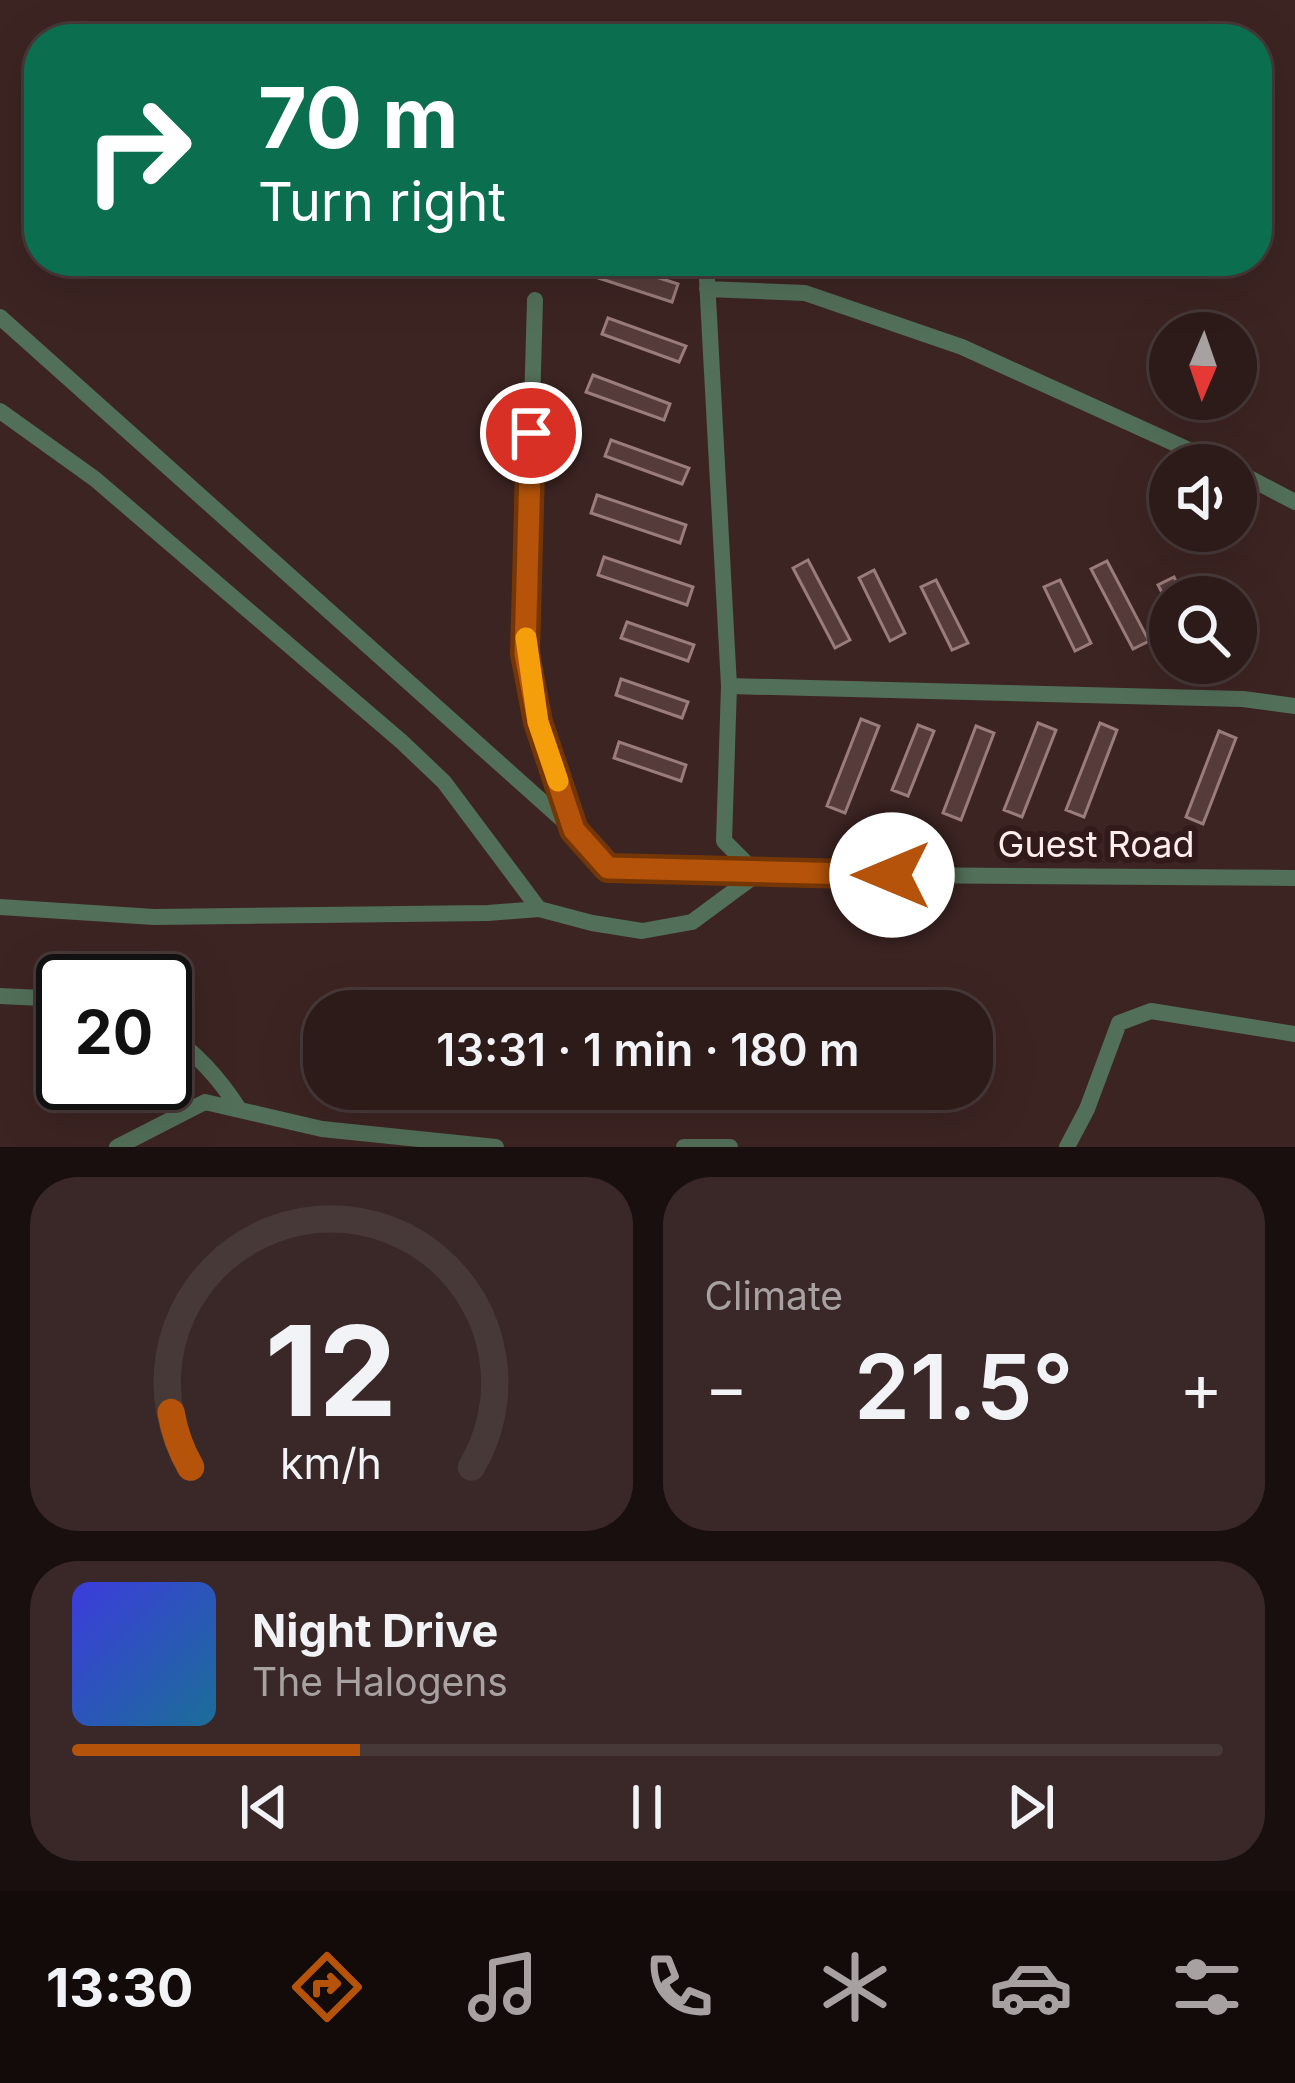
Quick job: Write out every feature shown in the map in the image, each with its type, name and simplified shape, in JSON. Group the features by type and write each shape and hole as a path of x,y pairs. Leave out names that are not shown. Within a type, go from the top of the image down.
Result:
{"lane":[{"path":"0,907 154,917 539,909 642,931 692,922 757,874 724,841 729,686 707,276"},
{"path":"707,289 805,293 962,347 1176,444"},
{"path":"535,300 525,654 538,722 574,830"},
{"path":"0,316 574,830"},
{"path":"0,411 94,478 402,742 444,782 539,909"},
{"path":"1257,483 1295,502"},
{"path":"729,686 1244,698 1295,706"},
{"name":"Guest Road","path":"574,830 608,868 757,874 1295,878"},
{"path":"0,995 36,997"},
{"path":"1066,1147 1087,1109 1119,1023 1151,1011 1295,1034"},
{"path":"192,1054 238,1109"},
{"path":"117,1147 205,1102 322,1129 496,1147"},
{"path":"684,1147 730,1147"}],"building":[{"path":"592,276 653,276 678,284 672,302"},
{"path":"608,318 686,346 679,362 602,334"},
{"path":"593,375 670,404 664,420 586,392"},
{"path":"611,440 689,468 682,484 605,456"},
{"path":"597,495 686,525 680,543 591,513"},
{"path":"604,557 693,587 687,605 598,575"},
{"path":"808,560 850,640 835,648 793,568"},
{"path":"1107,561 1149,641 1133,649 1091,569"},
{"path":"874,570 905,633 890,641 859,578"},
{"path":"936,580 968,643 952,650 921,587"},
{"path":"1060,580 1091,643 1075,651 1044,587"},
{"path":"627,622 694,645 688,661 621,638"},
{"path":"621,679 688,702 682,718 616,695"},
{"path":"861,719 879,726 845,813 827,806"},
{"path":"1038,723 1056,730 1022,817 1004,810"},
{"path":"1100,723 1117,730 1084,817 1066,810"},
{"path":"918,725 934,731 908,796 892,790"},
{"path":"976,726 994,733 961,820 943,813"},
{"path":"1219,731 1236,738 1203,824 1186,817"},
{"path":"619,742 686,765 681,781 614,758"}],"slow traffic":[{"path":"526,638 538,722 558,781"}],"route":[{"path":"531,433 525,654 538,722 574,830 608,868 892,875"}]}
